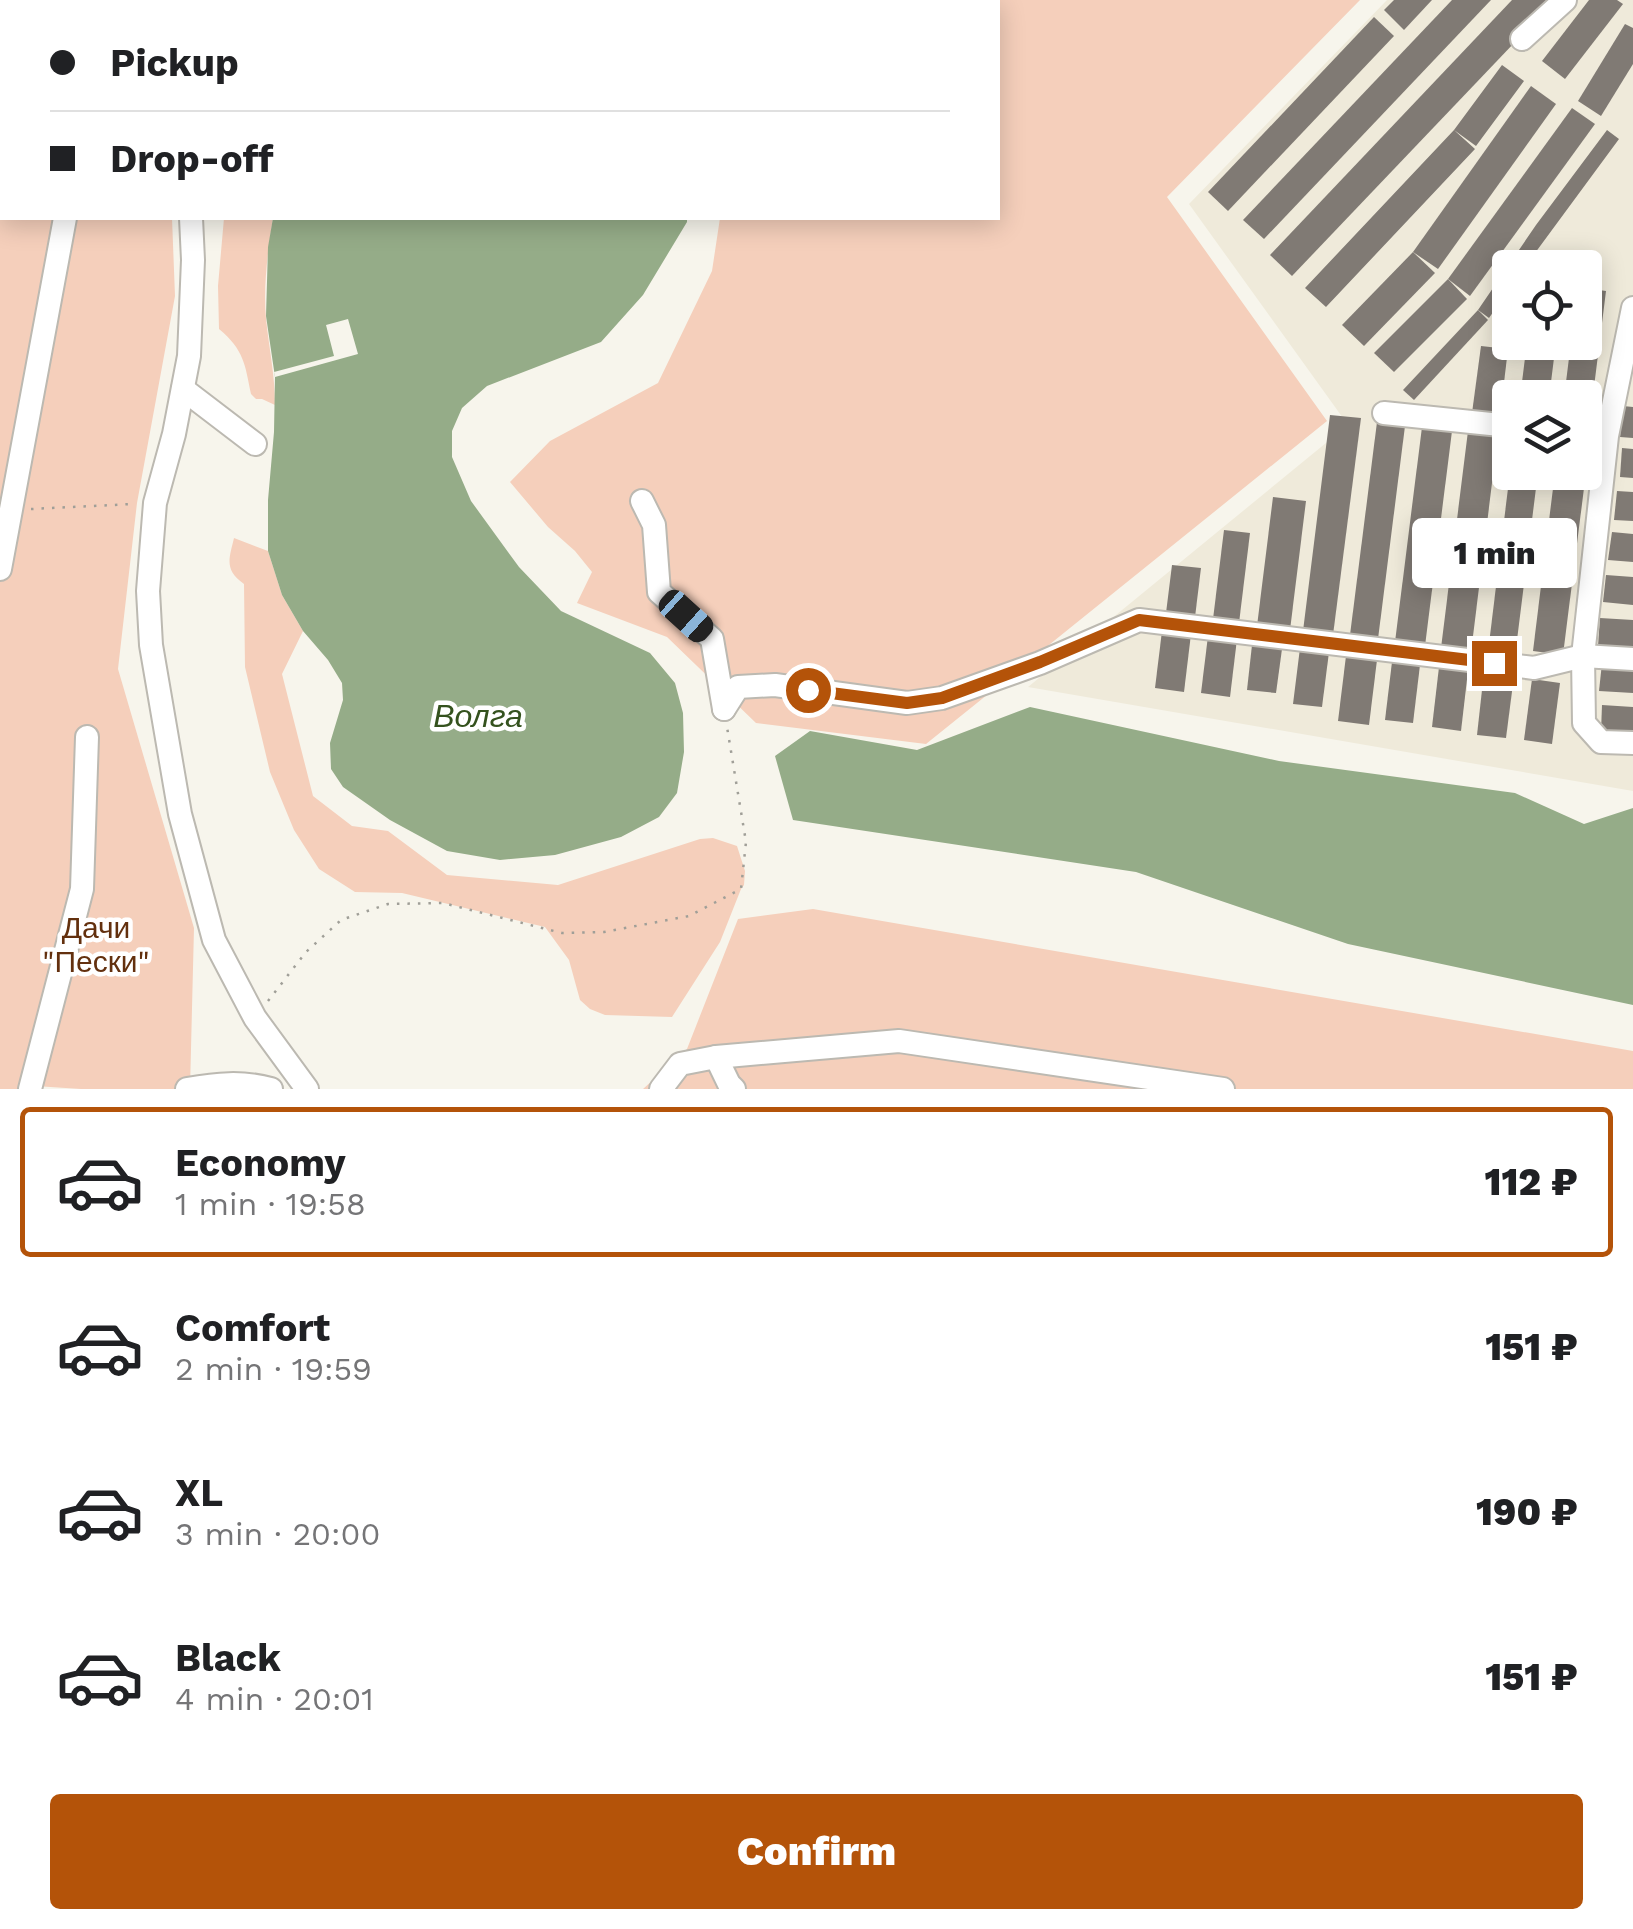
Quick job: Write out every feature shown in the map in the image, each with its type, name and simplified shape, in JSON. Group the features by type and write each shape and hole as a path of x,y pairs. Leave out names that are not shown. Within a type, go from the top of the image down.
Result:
{"street":[{"path":"1522,39 1565,0"},
{"path":"0,569 66,220"},
{"path":"192,220 190,356 155,503 148,591 151,645 180,814 214,940 255,1018 307,1089"},
{"path":"1602,414 1633,308"},
{"path":"183,389 254,444"},
{"path":"1384,413 1492,424"},
{"path":"1593,490 1582,656 1584,723 1602,742 1633,743"},
{"path":"642,501 654,525 659,592 712,640 724,709"},
{"path":"724,709 738,687 776,685 907,703 942,698 1139,620 1534,668 1582,656 1633,659"},
{"path":"30,1089 82,889 87,737"},
{"path":"660,1089 680,1064 716,1057 898,1041 1223,1089"},
{"path":"716,1057 734,1089"},
{"path":"187,1089 222,1083 271,1089"}],"path":[{"path":"11,510 155,503"},
{"path":"255,1018 306,952 342,920 388,904 443,903 562,933 604,932 689,916 740,888 746,842 724,709"}],"shaded area":[{"path":"1387,0 1633,0 1633,791 1028,687 1348,425 1189,204"}],"green space":[{"path":"1000,0 1360,0 1167,197 1327,421 926,744 756,723 667,637 577,603 592,572 510,482 550,441 658,383 712,271 720,220 1000,220"},
{"name":"Дачи \"Пески\"","path":"0,220 172,220 175,296 137,503 118,669 194,928 190,1089 0,1089"},
{"path":"224,220 273,220 265,306 275,405 251,394 242,358 219,329"},
{"path":"234,538 268,551 282,595 303,631 282,674 313,796 352,826 388,831 447,875 558,885 700,839 713,838 737,846 745,871 744,885 720,942 672,1017 605,1015 590,1009 580,1000 569,960 545,927 402,893 355,892 319,869 294,830 270,772 245,667 244,584 233,574 230,564"},
{"path":"813,909 1633,1051 1633,1089 643,1089 687,1049 738,919"}],"water":[{"name":"Волга","path":"273,220 687,220 643,295 601,342 487,386 462,408 452,431 452,457 471,501 519,567 561,611 650,653 675,683 683,713 684,752 677,793 659,817 621,837 555,855 500,860 447,851 390,820 343,787 331,769 330,743 343,700 342,683 282,595 268,551 275,377 266,316"},
{"path":"1030,707 1279,761 1515,793 1584,824 1633,808 1633,1005 1348,944 1136,872 793,820 775,756 810,731 917,750"}],"pier":[{"path":"348,319 358,354 275,377 274,372 334,356 326,325"}],"building":[{"path":"1394,0 1432,0 1404,30 1384,10"},
{"path":"1452,0 1491,0 1264,239 1243,220"},
{"path":"1512,0 1555,0 1292,276 1270,255"},
{"path":"1589,0 1617,0 1623,4 1565,79 1542,61"},
{"path":"1374,17 1394,36 1228,211 1208,192"},
{"path":"1625,24 1633,28 1633,64 1601,116 1578,101"},
{"path":"1502,65 1524,81 1476,146 1454,130"},
{"path":"1531,86 1556,104 1438,269 1413,252"},
{"path":"1572,108 1595,124 1503,250 1492,250 1492,266 1470,296 1448,279"},
{"path":"1454,130 1475,149 1326,307 1305,288"},
{"path":"1607,130 1619,139 1537,250 1519,250"},
{"path":"1413,252 1435,273 1364,346 1342,325"},
{"path":"1448,279 1467,299 1394,372 1374,353"},
{"path":"1492,289 1492,314 1489,318 1478,310"},
{"path":"1602,290 1606,291 1602,323"},
{"path":"1478,310 1488,320 1414,400 1403,390"},
{"path":"1481,346 1492,347 1492,360 1507,360 1504,380 1492,380 1492,415 1472,413"},
{"path":"1525,360 1554,360 1551,380 1522,380"},
{"path":"1569,360 1597,360 1595,380 1566,380"},
{"path":"1623,406 1633,407 1633,438 1620,437"},
{"path":"1330,415 1361,418 1333,635 1303,631"},
{"path":"1377,422 1405,426 1378,639 1350,635"},
{"path":"1422,427 1452,431 1425,646 1395,642"},
{"path":"1468,431 1492,434 1492,483 1471,652 1441,648"},
{"path":"1622,448 1633,449 1633,478 1620,477"},
{"path":"1508,490 1536,490 1515,656 1488,652"},
{"path":"1553,490 1584,490 1563,655 1533,651"},
{"path":"1617,491 1633,492 1633,521 1614,520"},
{"path":"1273,497 1306,501 1290,630 1257,626"},
{"path":"1224,530 1250,533 1239,623 1213,619"},
{"path":"1612,532 1633,534 1633,562 1608,560"},
{"path":"1172,565 1201,568 1195,617 1166,613"},
{"path":"1606,575 1633,577 1633,605 1603,602"},
{"path":"1600,618 1633,620 1633,649 1598,646"},
{"path":"1162,631 1191,634 1184,692 1155,688"},
{"path":"1208,636 1237,639 1230,697 1201,693"},
{"path":"1252,645 1282,649 1276,693 1247,690"},
{"path":"1300,648 1329,652 1322,707 1293,704"},
{"path":"1346,656 1377,660 1369,725 1338,721"},
{"path":"1392,662 1420,665 1413,723 1385,720"},
{"path":"1602,663 1633,665 1633,693 1599,691"},
{"path":"1439,667 1468,671 1461,731 1432,727"},
{"path":"1484,672 1514,676 1506,738 1477,735"},
{"path":"1532,679 1560,683 1552,744 1524,740"},
{"path":"1602,705 1633,707 1633,734 1601,732"}],"route":[{"path":"808,690 907,703 942,698 1139,620 1494,663"}]}
